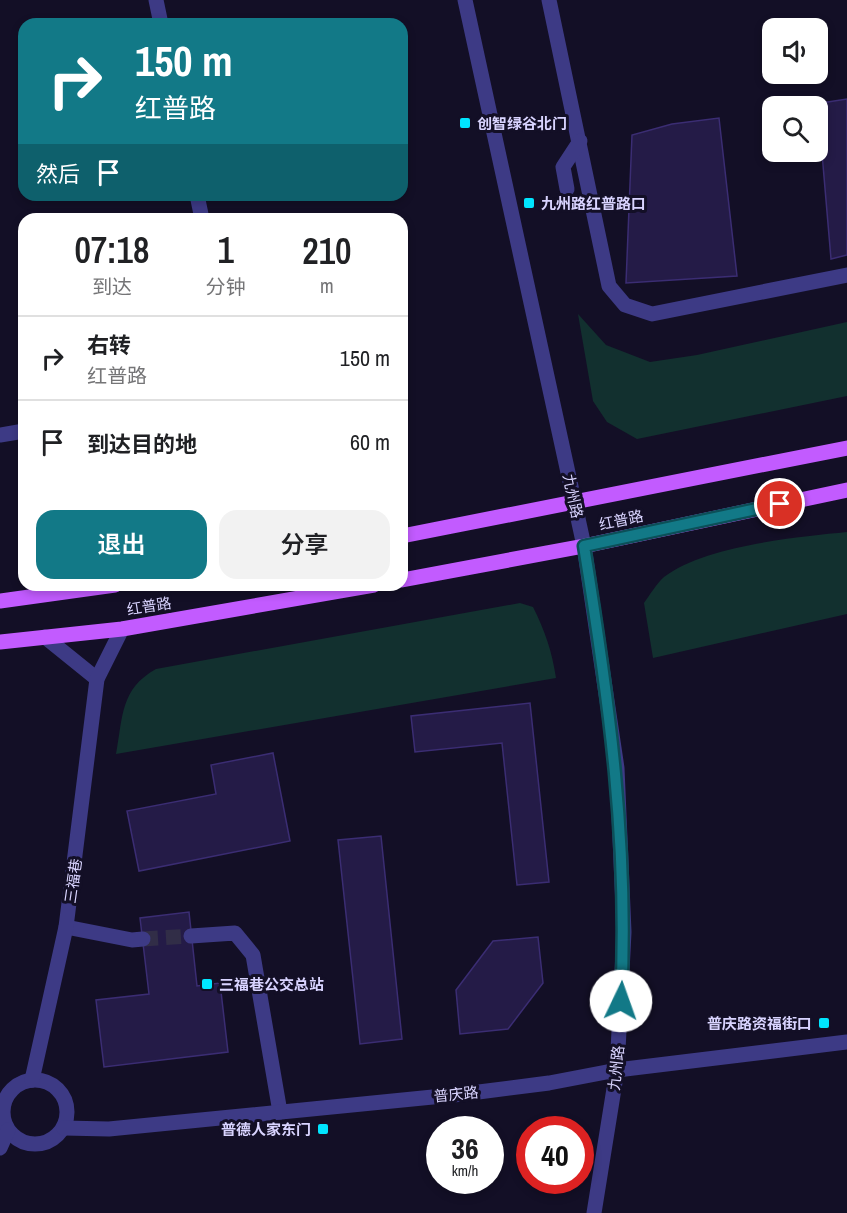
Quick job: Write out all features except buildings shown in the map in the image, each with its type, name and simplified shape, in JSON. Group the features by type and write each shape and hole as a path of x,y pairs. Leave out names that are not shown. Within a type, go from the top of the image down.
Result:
{"main road":[{"name":"红普路","path":"408,535 575,504 847,448"},
{"name":"红普路","path":"408,579 584,546 847,490"},
{"name":"红普路","path":"0,602 74,591"},
{"name":"红普路","path":"0,642 122,629 340,591"}],"street":[{"path":"156,0 160,18"},
{"name":"九州路","path":"465,0 584,546 617,768 624,932 617,1070 594,1213"},
{"path":"549,0 609,285 625,305 652,314 847,275"},
{"path":"567,189 563,167 580,141"},
{"path":"0,435 18,431"},
{"name":"三福巷","path":"32,1080 66,927 97,680 122,629"},
{"path":"45,637 97,680"},
{"path":"66,927 132,940 143,939"},
{"path":"191,936 235,933 253,955 280,1112"},
{"name":"普庆路","path":"64,1128 109,1129 474,1093 549,1083 617,1070 847,1042"},
{"path":"32,1080 52,1084 65,1099 68,1108 64,1128 47,1143 36,1145 25,1143 8,1130 3,1119 6,1097 13,1088 32,1080"},
{"path":"0,1148 8,1130"}],"green space":[{"path":"578,314 606,345 650,362 697,355 847,322 847,396 637,439 607,422 593,401"},
{"path":"847,532 847,614 653,658 644,603 664,577 681,566 726,550 777,540"},
{"path":"520,603 533,607 550,650 556,678 116,754 122,716 129,695 144,677 156,669"}],"tunnel":[{"path":"143,939 191,936"}],"place":[{"name":"创智绿谷北门","path":"465,123"},
{"name":"九州路红普路口","path":"529,203"},
{"name":"三福巷公交总站","path":"207,984"},
{"name":"普庆路资福街口","path":"824,1023"},
{"name":"普德人家东门","path":"323,1129"}],"route":[{"path":"621,1001 624,932 617,768 584,546 780,504"}]}
